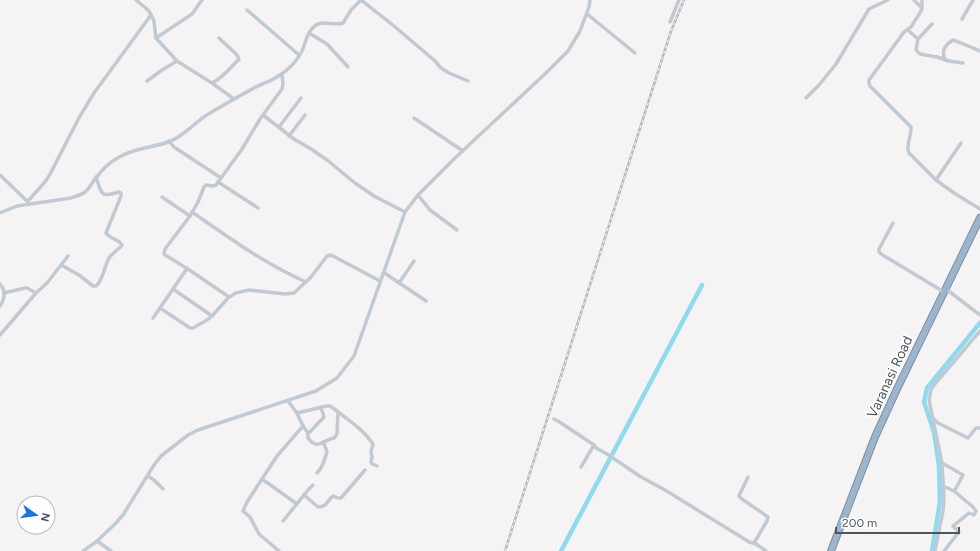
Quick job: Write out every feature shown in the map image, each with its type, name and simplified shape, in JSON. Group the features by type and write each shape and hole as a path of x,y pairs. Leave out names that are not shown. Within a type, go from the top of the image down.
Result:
{"highway":[{"name":"Varanasi Road","path":"831,551 875,437 980,218"}],"street":[{"path":"136,0 149,11 154,21 156,38 178,61 234,99"},
{"path":"156,38 192,14 202,0"},
{"path":"0,213 29,203 71,198 79,195 87,190 96,177 114,160 124,154 169,141 183,134 209,114 282,74 296,60 312,28 319,23 343,23 351,10 361,0 394,26 435,61 441,68 448,73 468,81"},
{"path":"83,551 99,542 123,515 161,456 188,435 198,430 316,391 337,378 354,356 405,212 463,151 568,51 589,16 590,0"},
{"path":"670,22 679,0"},
{"path":"806,98 819,85 840,58 869,9 888,0"},
{"path":"914,0 922,8"},
{"path":"922,0 922,8 911,27 899,39 869,80 869,83 870,86 911,127 907,151 936,180 980,209"},
{"path":"962,19 973,0"},
{"path":"247,10 299,55"},
{"path":"29,203 49,176 80,116 94,93 151,15"},
{"path":"589,16 635,53"},
{"path":"932,24 918,39 916,50 920,54 963,63"},
{"path":"908,30 918,39"},
{"path":"309,33 326,44 348,67"},
{"path":"212,84 216,82 239,59 237,55 219,38"},
{"path":"945,60 943,55 944,50 953,40 980,51"},
{"path":"147,81 178,61"},
{"path":"229,298 166,255 164,251 190,216 205,186 214,186 218,182 282,89 282,74"},
{"path":"279,127 301,98"},
{"path":"264,115 289,136 327,160 355,183 374,196 405,212"},
{"path":"289,136 305,115"},
{"path":"414,118 463,151"},
{"path":"169,141 174,147 221,178"},
{"path":"936,180 961,143"},
{"path":"0,175 29,203"},
{"path":"61,265 79,275 93,286 96,286 105,270 108,260 122,245 106,233 121,193 118,192 112,195 106,195 102,193 96,177"},
{"path":"218,182 258,208"},
{"path":"162,197 190,216"},
{"path":"419,197 430,210 457,230"},
{"path":"192,212 255,255 306,282"},
{"path":"893,223 879,249 880,254 945,290 980,315"},
{"path":"160,308 192,328 203,323 212,316 229,298 236,293 249,290 285,294 294,293 311,277 329,255 380,281"},
{"path":"0,335 36,293 47,283 68,256"},
{"path":"399,283 414,261"},
{"path":"153,318 188,269"},
{"path":"384,274 426,301"},
{"path":"0,284 3,287 4,293 3,301 0,306"},
{"path":"4,293 27,288 36,293"},
{"path":"173,289 212,316"},
{"path":"935,551 944,505 942,462 929,400 931,390 980,332"},
{"path":"288,401 297,413 308,434 308,438 314,444 324,442 336,436 338,412"},
{"path":"297,413 330,406 363,431 371,441 373,444 371,462 377,466"},
{"path":"308,434 324,417 324,413 320,407"},
{"path":"933,418 938,423 968,438 976,428 980,428"},
{"path":"554,419 640,477 665,490 748,542 754,543 766,551"},
{"path":"279,551 259,534 250,517 243,511 247,502 280,451 303,426"},
{"path":"317,473 323,466 327,451 324,442"},
{"path":"580,467 594,445"},
{"path":"942,462 963,475 954,491"},
{"path":"304,495 318,507 326,505 333,496 341,498 365,470"},
{"path":"148,476 163,489"},
{"path":"748,477 739,496 742,500 768,517 754,543"},
{"path":"262,479 297,504"},
{"path":"283,521 313,485"},
{"path":"943,486 954,491 976,511 974,515 969,513 953,526 959,532 944,551"},
{"path":"99,542 111,551"}],"waterway":[{"path":"561,551 702,285"},
{"path":"932,551 940,502 939,466 934,432 924,402 927,388 980,323"}],"railway":[{"path":"505,551 671,31 684,0"}]}
